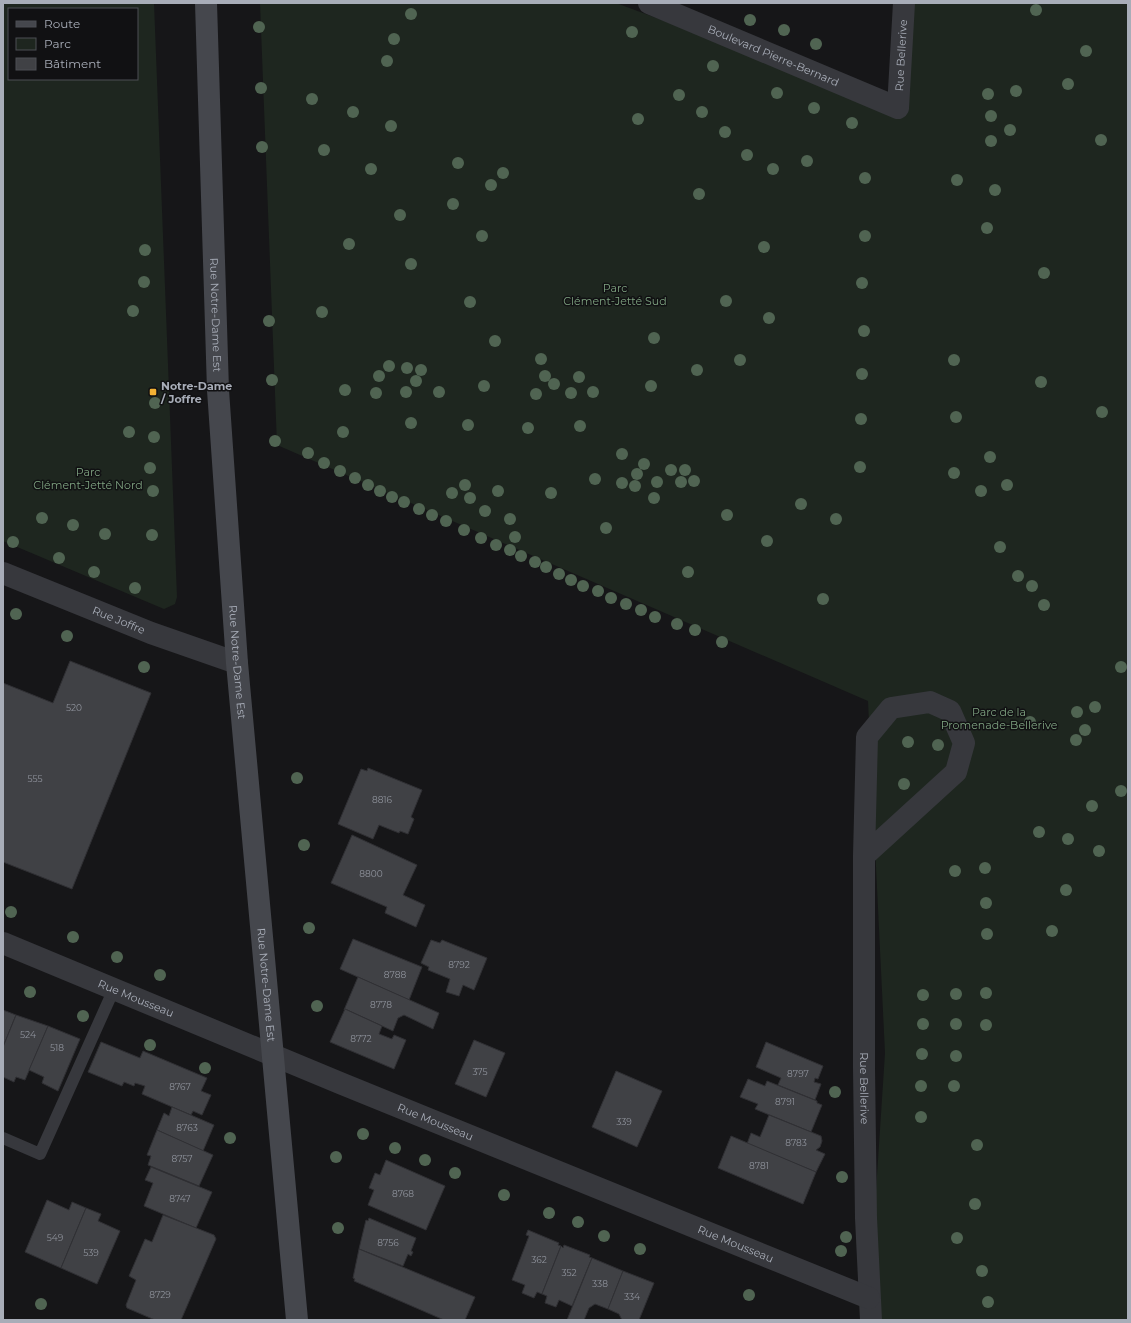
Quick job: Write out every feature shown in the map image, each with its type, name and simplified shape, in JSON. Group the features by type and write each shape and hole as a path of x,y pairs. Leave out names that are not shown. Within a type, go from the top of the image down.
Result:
{"main road":[{"name":"Rue Notre-Dame Est","path":"206,3 218,390 237,663 297,1320"}],"street":[{"name":"Boulevard Pierre-Bernard","path":"649,3 898,108"},
{"name":"Rue Bellerive","path":"898,108 904,3"},
{"name":"Rue Joffre","path":"3,573 151,633 237,663"},
{"name":"Rue Bellerive","path":"864,856 956,772 964,743 950,710 930,702 891,708 867,737 864,856 864,1068 869,1298 871,1320"},
{"name":"Rue Mousseau","path":"3,943 340,1083 869,1298"}],"lane":[{"path":"3,1138 40,1154 114,989"}],"green space":[{"name":"Parc Clément-Jetté Nord","path":"3,3 154,3 177,597 175,604 164,609 3,541"},
{"path":"260,3 616,3 898,108 904,3 1128,3 1128,1320 870,1320 869,1298 885,1053 868,701 277,445"}],"building":[{"path":"70,661 151,693 72,889 3,862 3,683 53,703"},
{"path":"368,768 422,790 411,817 414,819 408,834 400,831 399,833 379,825 373,839 338,824 361,769 367,771"},
{"path":"352,835 417,865 403,895 425,905 416,927 385,913 387,907 331,883"},
{"path":"353,939 422,967 409,1000 340,969"},
{"path":"431,940 440,943 442,940 487,958 474,990 463,985 459,996 446,992 450,979 428,970 429,967 421,963"},
{"path":"358,977 439,1013 433,1029 404,1015 398,1018 393,1031 345,1009 344,1010"},
{"path":"345,1009 382,1026 379,1034 392,1039 394,1035 406,1040 394,1069 330,1042"},
{"path":"3,1010 16,1015 3,1047"},
{"path":"16,1015 48,1026 25,1080 16,1077 14,1082 3,1077 3,1047"},
{"path":"48,1026 80,1039 58,1091 42,1083 44,1077 29,1070"},
{"path":"474,1040 505,1053 486,1097 455,1084"},
{"path":"101,1042 140,1058 143,1051 207,1078 201,1091 211,1095 202,1115 193,1111 191,1115 142,1094 145,1086 135,1083 134,1086 124,1082 122,1086 88,1072"},
{"path":"766,1042 823,1066 818,1079 815,1078 814,1082 821,1084 815,1100 778,1085 781,1078 756,1067"},
{"path":"616,1071 662,1091 637,1147 592,1127"},
{"path":"748,1079 765,1086 767,1081 817,1101 817,1103 822,1105 811,1132 755,1109 758,1104 740,1097"},
{"path":"172,1107 214,1125 203,1151 157,1130 164,1113 169,1116"},
{"path":"769,1115 821,1136 822,1141 820,1147 816,1150 825,1154 816,1172 747,1144 751,1133 760,1137"},
{"path":"157,1130 213,1155 199,1186 148,1165 151,1156 147,1155"},
{"path":"731,1136 816,1172 803,1204 718,1168"},
{"path":"386,1160 445,1186 426,1230 368,1205 374,1190 369,1188 375,1173 380,1175"},
{"path":"151,1167 212,1192 196,1228 144,1206 153,1183 145,1180"},
{"path":"47,1200 69,1210 72,1202 86,1208 61,1268 25,1252"},
{"path":"86,1208 101,1214 98,1221 120,1231 97,1284 61,1268"},
{"path":"163,1215 214,1235 216,1239 181,1320 155,1320 127,1308 126,1305 136,1280 129,1276 145,1239 152,1242"},
{"path":"369,1218 416,1238 411,1251 413,1252 411,1256 408,1254 403,1266 359,1249 366,1220 368,1221"},
{"path":"528,1230 559,1243 558,1245 561,1246 542,1294 537,1292 534,1298 522,1293 525,1285 512,1280 529,1236 526,1235"},
{"path":"564,1245 590,1255 589,1257 592,1258 572,1306 559,1300 556,1307 545,1303 547,1296 542,1294 561,1246 563,1248"},
{"path":"359,1249 475,1297 465,1320 444,1320 354,1281 355,1279 353,1278"},
{"path":"592,1258 623,1271 608,1309 595,1304 589,1308 584,1320 567,1320"},
{"path":"623,1271 654,1283 639,1320 622,1320 619,1314 608,1309"}],"place":[{"name":"Notre-Dame / Joffre","path":"153,392"}],"park label":[{"name":"Parc Clément-Jetté Sud","path":"615,294"},
{"name":"Parc de la Promenade-Bellerive","path":"999,718"}]}
